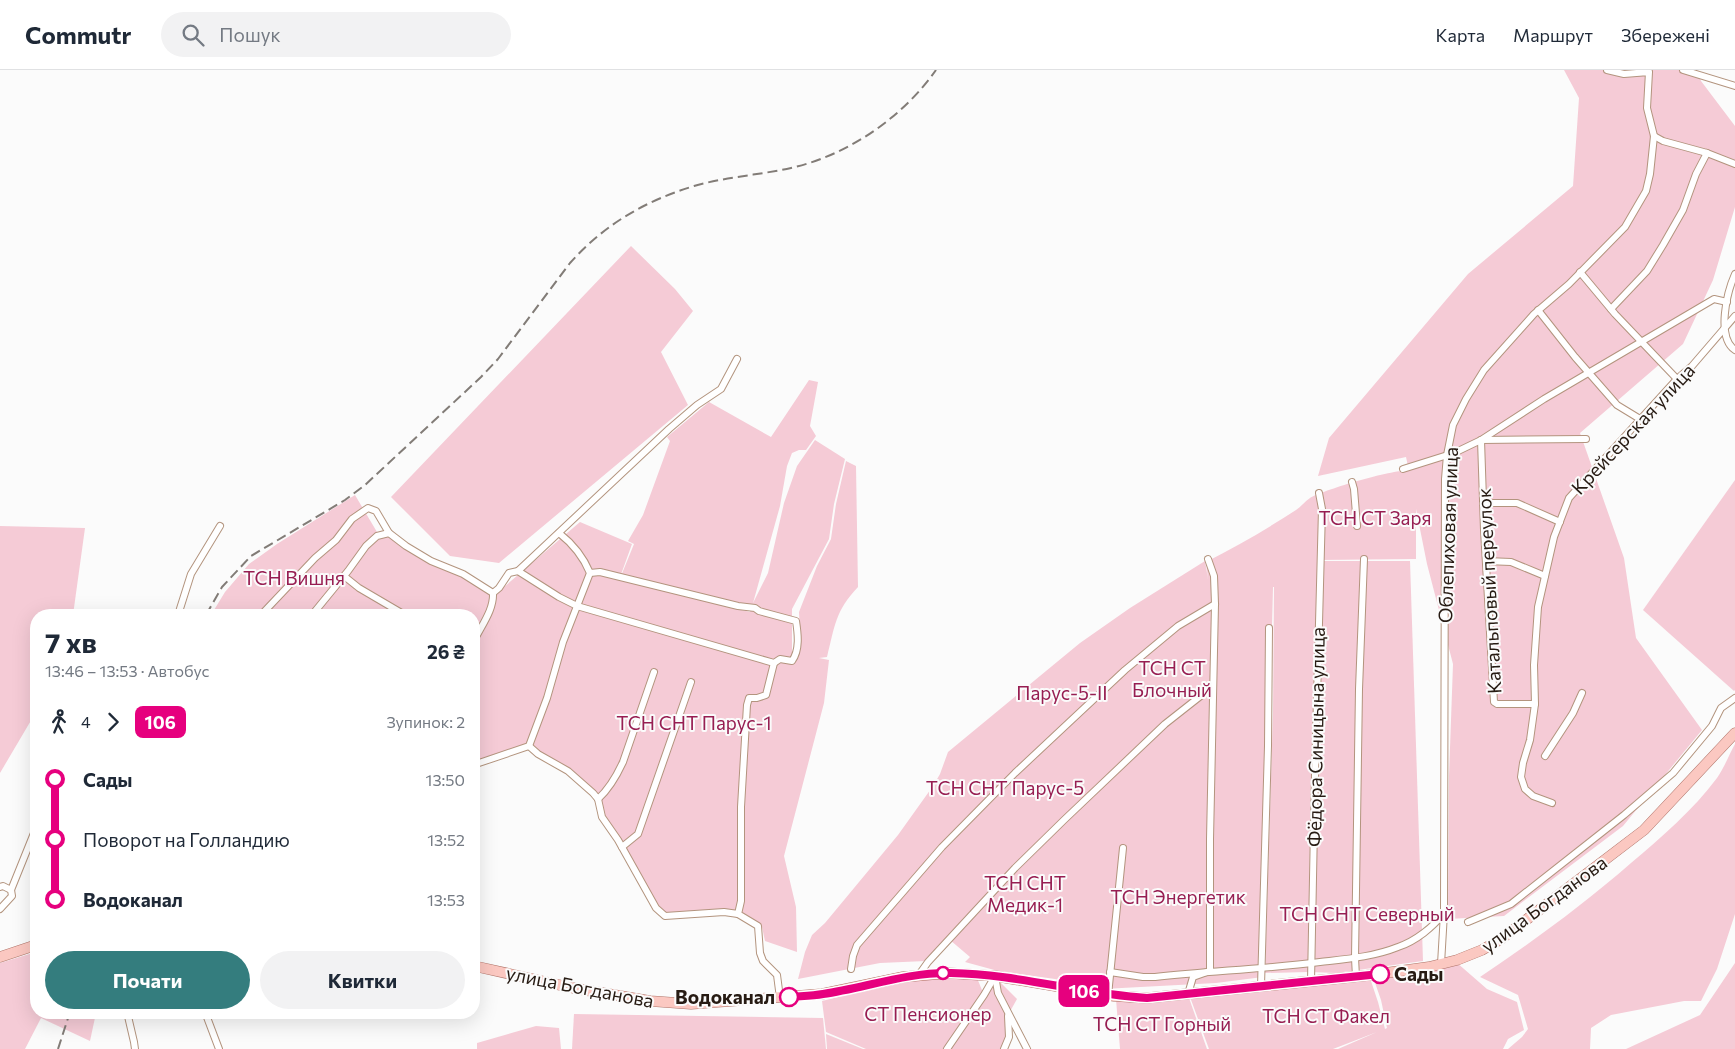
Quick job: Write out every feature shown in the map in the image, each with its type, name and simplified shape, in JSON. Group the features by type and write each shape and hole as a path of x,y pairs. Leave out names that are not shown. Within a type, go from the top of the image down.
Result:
{"main road":[{"name":"улица Богданова","path":"480,967 568,987 650,1001 690,1004 822,994 903,978 949,973 994,976 1108,995 1147,998 1356,977 1442,964 1482,950 1501,939 1632,840 1657,817 1735,733"},
{"path":"0,957 30,947"}],"street":[{"name":"Облепиховая улица","path":"1442,964 1444,914 1445,504 1447,455 1453,425 1484,370 1538,310 1625,227 1646,192 1654,136 1647,108 1652,71 1624,74 1607,70"},
{"path":"1683,70 1735,86"},
{"path":"1654,136 1663,141 1707,153 1735,164"},
{"path":"1611,309 1647,271 1663,245 1683,210 1696,174 1707,153"},
{"path":"1580,272 1640,341 1677,379"},
{"path":"1733,348 1724,328 1729,287 1735,274"},
{"path":"1403,469 1447,455 1481,440 1588,372 1714,299 1727,302"},
{"path":"1538,310 1617,405 1640,419"},
{"name":"Крейсерская улица","path":"1552,803 1533,796 1525,789 1522,777 1535,704 1534,665 1538,607 1554,536 1569,498 1677,379 1692,366 1735,316"},
{"path":"493,593 499,588 509,573 518,571 669,429 697,405 721,389 737,360"},
{"path":"1481,440 1586,439"},
{"name":"Катальповый переулок","path":"1481,440 1494,702 1497,704 1535,704"},
{"path":"1352,482 1357,526"},
{"name":"Фёдора Синицына улица","path":"1311,981 1314,775 1322,509 1319,493"},
{"path":"1483,503 1517,503 1560,522"},
{"path":"267,609 315,558 336,540 352,519 368,508 376,511 389,533 406,546 431,561 463,574 493,593"},
{"path":"180,609 191,574 220,526"},
{"path":"529,746 547,698 563,642 590,573 584,559 559,532"},
{"path":"317,609 359,554 377,536 389,533"},
{"path":"1208,559 1214,576 1215,604 1212,687 1210,972"},
{"path":"1356,977 1359,689 1364,559"},
{"path":"1486,561 1511,562 1545,576"},
{"path":"518,571 577,606 774,663"},
{"path":"590,573 600,572 738,606 755,608 796,621 798,642 796,655 792,661 780,659 774,663 766,695 749,698 747,705 741,806 741,901 738,914"},
{"path":"344,576 359,588 395,609"},
{"path":"480,629 493,600 493,593"},
{"path":"852,969 853,956 857,945 942,847 1009,780 1125,670 1178,626 1215,604"},
{"path":"1261,986 1260,968 1268,756 1269,628"},
{"path":"598,799 603,795 619,771 654,672"},
{"path":"622,847 638,834 691,682"},
{"path":"918,976 928,962 1040,844 1165,724 1212,687"},
{"path":"1545,756 1573,713 1582,693"},
{"path":"1468,922 1511,904 1624,815 1673,773 1712,726 1721,708 1735,698"},
{"path":"480,763 529,746"},
{"path":"529,746 538,754 568,771 598,799 602,817 622,847 660,913 665,916 724,912 738,914 758,926 760,953 767,966 777,975 780,998"},
{"path":"0,909 12,896 11,890 30,843"},
{"path":"1108,995 1123,848"},
{"path":"0,887 4,886 11,890"},
{"path":"1110,972 1155,977 1355,958 1401,946 1435,925 1444,914"},
{"path":"1188,994 1193,977 1210,972"},
{"path":"994,976 998,993 1026,1048 1036,1049"},
{"path":"947,1049 984,995 994,976"},
{"path":"1004,1049 1009,1037 1008,1015"},
{"path":"129,1019 135,1049"},
{"path":"209,1019 220,1049"}],"green space":[{"path":"1564,70 1697,70 1701,81 1735,126 1735,207 1713,280 1683,344 1580,433 1624,558 1636,638 1702,730 1623,826 1504,916 1448,919 1449,776 1453,664 1427,564 1416,509 1416,559 1319,560 1311,776 1308,972 1265,973 1273,713 1273,587 1263,977 1216,983 1103,989 1055,979 998,971 965,962 970,957 950,940 926,961 880,963 798,979 805,952 812,935 825,923 898,835 933,786 940,774 948,752 1080,643 1130,608 1205,561 1208,579 1206,562 1274,524 1317,494 1360,480 1409,471 1406,457 1318,476 1329,438 1468,274 1573,186 1579,98"},
{"path":"631,246 675,289 693,311 661,352 688,405 499,563 450,556 391,497"},
{"name":"ТСН СНТ Парус-1","path":"809,380 818,382 810,426 816,436 806,450 792,453 787,466 780,506 753,603 768,573 784,503 797,466 815,440 845,459 834,504 829,539 792,609 792,653 798,654 800,636 799,612 817,566 831,539 836,504 846,461 856,466 858,587 840,612 827,657 819,658 829,660 824,703 784,856 796,907 797,952 765,941 762,927 735,910 666,913 659,908 623,842 603,817 599,794 567,767 524,745 480,760 480,635 497,593 580,522 632,544 619,580 750,612 752,607 621,576 634,544 628,541 643,515 670,441 667,437 709,402 771,437"},
{"path":"1735,480 1735,690 1734,691 1643,610"},
{"name":"ТСН Вишня","path":"355,495 377,532 365,543 315,609 215,609 225,592 249,564"},
{"path":"0,526 85,528 74,609 30,609 30,722 0,773"},
{"path":"388,535 435,566 460,576 490,593 492,600 480,625 480,609 319,609 361,554 378,537"},
{"name":"ТСН СНТ Северный","path":"1323,561 1410,561 1423,961 1336,973 1310,972"},
{"path":"1735,744 1735,914 1717,969 1701,1001 1684,1001 1611,1015 1591,1028 1590,1049 1508,1049 1528,1029 1518,995 1480,977 1576,908 1666,833 1698,801 1717,778"},
{"path":"30,954 30,1019 40,1019 25,1049 0,1049 0,963"},
{"name":"ТСН СТ Факел","path":"1456,962 1487,989 1517,1002 1524,1030 1508,1039 1503,1049 1338,1049 1377,1032 1333,1049 1209,1049 1190,997 1370,978 1385,1029 1387,1028 1381,1000 1373,977"},
{"path":"1735,963 1735,1049 1626,1049 1700,1015"},
{"name":"СТ Пенсионер","path":"951,975 977,978 984,995 998,980 1017,999 1008,1015 1008,1037 1003,1049 866,1049 826,1032 822,1001 891,984"},
{"name":"ТСН СТ Горный","path":"1189,998 1207,1049 1120,1049 1116,999"},
{"path":"574,1014 823,1018 826,1049 572,1049"},
{"path":"43,1019 95,1019 90,1041"},
{"path":"536,1026 559,1028 561,1049 477,1049 477,1043"},
{"path":"826,1034 863,1049 827,1049"}],"railway":[{"path":"209,609 222,587 251,556 345,500 365,485 481,377 498,359 570,263 583,249 612,225 642,207 694,186 718,180 791,168 833,154 853,144 890,119 907,104 936,70"},
{"path":"58,1049 68,1019"}],"bus line":[{"name":"106","path":"789,997 822,994 903,978 949,973 994,976 1114,996 1147,998 1380,974"}],"place":[{"name":"Сады","path":"1380,974"},
{"name":"Водоканал","path":"789,997"}],"park label":[{"name":"ТСН СТ Заря","path":"1375,518"},
{"name":"ТСН СТ Блочный","path":"1172,679"},
{"name":"Парус-5-II","path":"1062,693"},
{"name":"ТСН СНТ Парус-5","path":"1005,788"},
{"name":"ТСН СНТ Медик-1","path":"1025,894"},
{"name":"ТСН Энергетик","path":"1178,897"}]}
